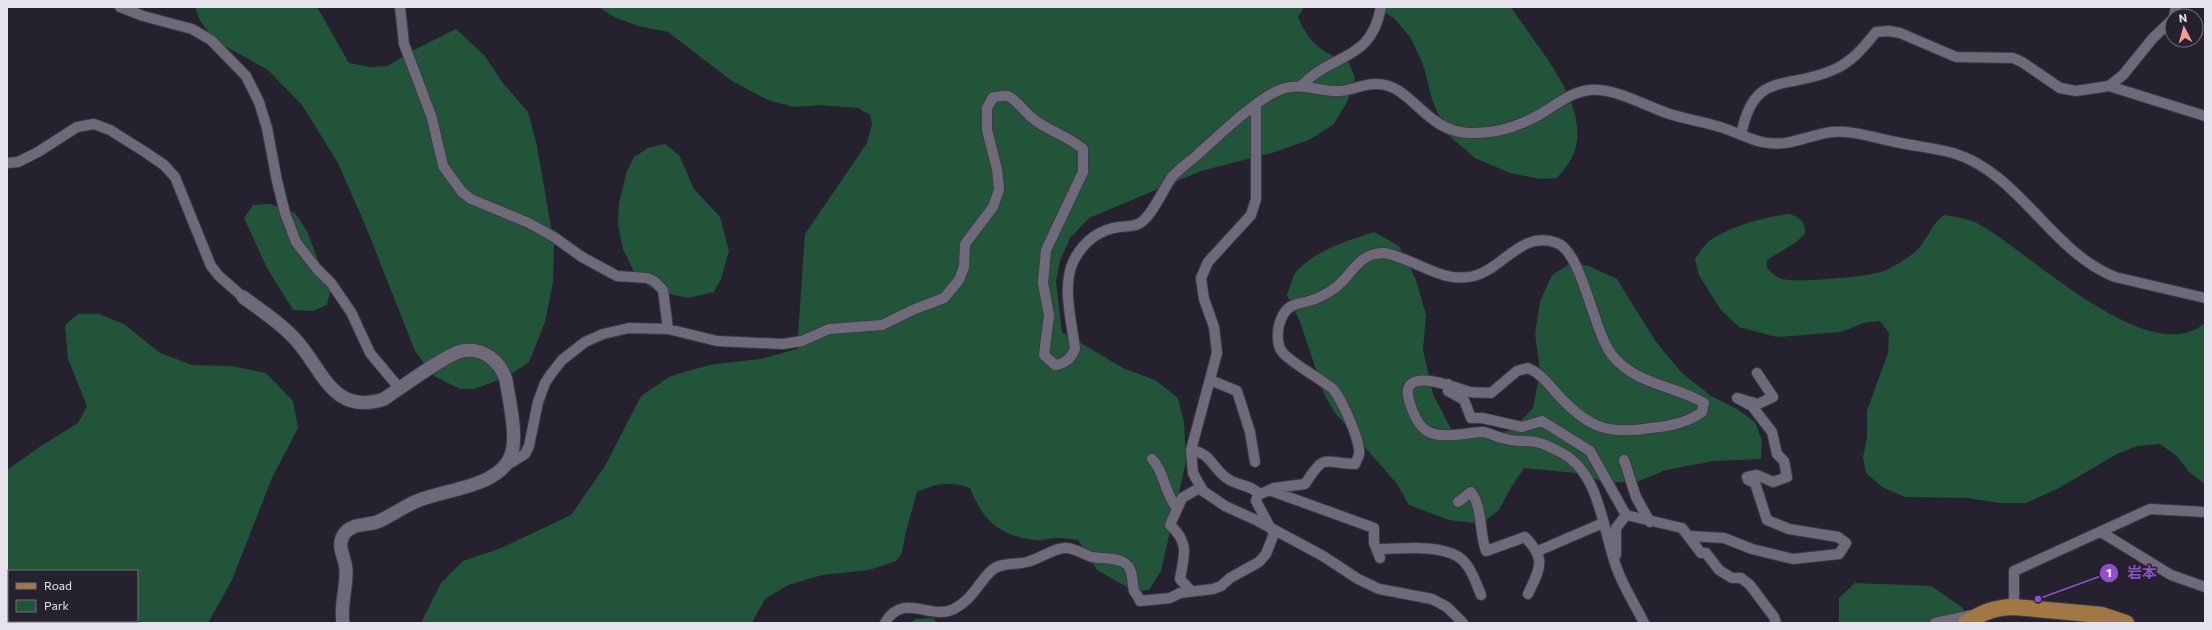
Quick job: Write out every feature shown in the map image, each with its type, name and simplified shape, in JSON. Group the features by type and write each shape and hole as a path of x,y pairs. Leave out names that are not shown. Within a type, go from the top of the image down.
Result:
{"main road":[{"path":"1966,623 1981,613 2002,607 2014,607 2102,615 2126,623"}],"street":[{"path":"120,7 143,16 192,29 211,40 246,76 259,102 267,128 283,206 296,242 317,270 331,283 351,312 370,353 400,388"},
{"path":"400,7 404,44 432,118 443,166 454,182 472,199 529,223 554,237 582,257 617,276 647,278 654,281 663,290 668,329"},
{"path":"1302,85 1312,75 1365,45 1375,30 1381,7"},
{"path":"2109,86 2123,74 2153,38 2164,28"},
{"path":"1740,135 1745,114 1758,94 1782,83 1840,67 1858,54 1876,32 1890,31 1900,33 1956,57 2013,58 2022,62 2060,88 2076,91 2109,86 2205,116"},
{"path":"343,623 342,609 345,595 346,572 340,544 348,529 390,516 419,500 488,479 525,454 529,446 545,383 562,360 585,342 603,334 629,328 668,329 717,341 783,344 802,341 829,329 882,325 915,309 944,298 959,280 964,267 965,244 993,207 999,190 997,169 987,130 986,108 993,97 1007,96 1019,103 1030,116 1047,128 1072,140 1083,149 1083,172 1046,250 1043,267 1043,283 1049,315 1044,356 1055,365 1063,364 1072,357 1074,349 1068,285 1073,262 1084,246 1093,236 1107,229 1140,224 1177,172 1194,158 1209,142 1281,89 1302,85 1321,90 1342,92 1355,89 1366,84 1390,86 1405,96 1442,127 1471,133 1504,130 1538,115 1575,93 1595,90 1622,96 1669,114 1719,126 1740,135 1766,143 1783,144 1811,136 1843,132 1951,153 1969,159 1996,176 2070,250 2104,273 2115,277 2152,284 2205,298"},
{"path":"1256,106 1256,199 1251,215 1208,262 1201,278 1204,299 1214,327 1217,353 1191,450 1193,473 1201,487 1215,501 1323,556 1358,579 1379,589 1432,599 1447,607 1463,623"},
{"path":"7,163 18,162 77,127 94,124 110,130 151,156 175,177 211,266 243,297 294,338 327,385 342,397 353,402 371,403 384,399 461,351 481,353 492,358 503,371 506,380 514,443 511,456 504,467"},
{"path":"885,623 892,615 902,608 914,607 936,612 952,610 972,596 992,569 1001,565 1037,559 1054,550 1066,548 1091,557 1123,562 1129,566 1135,592 1140,601 1170,598 1180,593 1217,588 1259,562 1266,554 1273,530 1256,501 1264,492 1305,484 1317,465 1322,461 1330,460 1355,464 1359,455 1357,442 1339,396 1334,388 1283,353 1278,342 1278,329 1281,317 1289,307 1310,301 1333,290 1370,254 1384,253 1406,260 1444,276 1458,279 1476,275 1522,246 1535,240 1547,240 1560,244 1571,257 1581,277 1611,354 1638,377 1687,393 1704,403 1702,412 1692,419 1670,426 1627,432 1616,431 1595,425 1582,418 1559,396 1546,380 1528,368 1517,371 1492,393 1472,392 1448,384 1418,380 1410,386 1407,392 1411,407 1421,425 1430,434 1441,436 1482,432 1506,440 1537,442 1559,451 1584,473 1592,488 1616,567 1627,593 1644,623"},
{"path":"1688,536 1724,538 1752,549 1793,559 1839,554 1846,543 1838,537 1789,529 1767,520 1755,484 1748,480 1747,477 1757,475 1773,482 1787,477 1784,461 1777,454 1772,432 1752,406 1737,398 1758,404 1773,397 1757,372"},
{"path":"1210,380 1237,391 1250,432 1255,462"},
{"path":"1448,384 1448,391 1464,400 1471,418 1482,418 1522,427 1542,421 1590,451 1626,515 1650,522 1682,528 1701,553 1706,554 1719,570 1732,578 1741,578 1750,585 1774,617 1776,623"},
{"path":"1191,450 1200,452 1208,457 1224,477 1233,482 1374,528 1374,543 1379,553 1439,551 1458,557 1470,570 1481,595"},
{"path":"1152,459 1158,466 1169,498 1176,508"},
{"path":"1624,460 1636,497 1650,522"},
{"path":"1191,592 1180,579 1184,553 1181,535 1170,525 1176,508 1182,498 1201,487"},
{"path":"1458,502 1471,492 1478,501 1482,539 1486,551 1525,537 1538,550 1539,570 1528,594"},
{"path":"2014,607 2014,571 2150,509 2205,512"},
{"path":"1616,567 1616,528 1626,515"},
{"path":"1538,550 1603,523"},
{"path":"2101,532 2171,575 2205,587"},
{"path":"1935,623 1981,613"}],"green space":[{"path":"195,7 317,7 349,63 370,67 388,66 412,51 456,29 484,55 503,83 528,112 537,146 554,245 553,282 545,322 529,362 507,377 474,389 460,389 434,376 415,351 366,227 338,163 302,105 268,70 216,41 200,21"},
{"path":"599,7 1304,7 1298,17 1312,41 1324,51 1349,63 1355,78 1347,102 1333,125 1309,140 1275,152 1201,171 1089,218 1070,238 1060,261 1056,282 1062,332 1123,368 1155,380 1178,398 1184,422 1186,462 1161,571 1149,590 1134,591 1097,570 1078,540 1057,538 1035,540 1012,535 1002,530 987,518 975,500 970,488 956,484 944,484 917,492 905,535 902,553 896,561 869,570 822,575 788,585 765,599 753,621 754,623 421,623 441,583 463,561 499,549 571,515 605,466 641,396 671,376 709,365 760,359 797,349 805,234 867,143 872,125 870,115 858,108 820,105 794,107 768,100 732,81 668,32 638,26 614,17"},
{"path":"1375,7 1511,7 1565,88 1577,123 1577,140 1575,151 1564,170 1557,178 1540,179 1510,173 1475,158 1446,133 1432,99 1423,64 1410,37 1394,18"},
{"path":"665,144 679,155 694,189 720,217 729,251 721,279 714,292 688,298 656,291 637,278 623,249 618,224 619,203 627,171 634,157 648,148"},
{"path":"270,204 295,213 307,231 330,292 327,305 313,311 293,310 267,268 244,218 253,205"},
{"path":"1790,214 1802,221 1805,234 1795,243 1767,260 1767,268 1775,276 1782,279 1814,280 1844,278 1869,275 1887,270 1914,253 1922,244 1935,224 1944,215 1969,220 1982,226 2091,303 2123,321 2154,332 2182,334 2205,323 2205,484 2189,472 2177,456 2160,444 2137,446 2117,454 2059,488 2026,503 2000,503 1967,498 1905,497 1882,487 1866,473 1863,457 1867,437 1867,411 1888,353 1889,333 1880,321 1864,323 1841,332 1777,337 1739,327 1721,310 1699,275 1695,259 1706,244 1714,238 1734,228 1758,220"},
{"path":"1374,232 1399,246 1416,280 1426,315 1423,350 1433,394 1451,429 1472,438 1512,430 1533,408 1540,371 1535,333 1540,302 1552,275 1571,263 1589,266 1617,279 1656,342 1682,373 1711,396 1737,409 1755,422 1762,440 1761,459 1713,461 1666,470 1639,481 1608,483 1576,473 1524,468 1510,489 1499,510 1481,524 1449,520 1409,505 1397,484 1335,413 1325,396 1299,319 1287,295 1296,272 1304,264 1332,247"},
{"path":"78,314 99,314 124,324 160,353 192,365 231,366 266,373 293,401 298,428 272,478 232,580 208,623 145,623 138,620 138,570 8,570 7,589 7,470 41,446 78,423 87,406 68,359 65,325"},
{"path":"1855,583 1931,586 1963,608 1965,623 1839,623 1839,598"},
{"path":"934,618 936,623 908,623 916,619"}],"place":[{"name":"岩本","path":"2038,599"}]}
